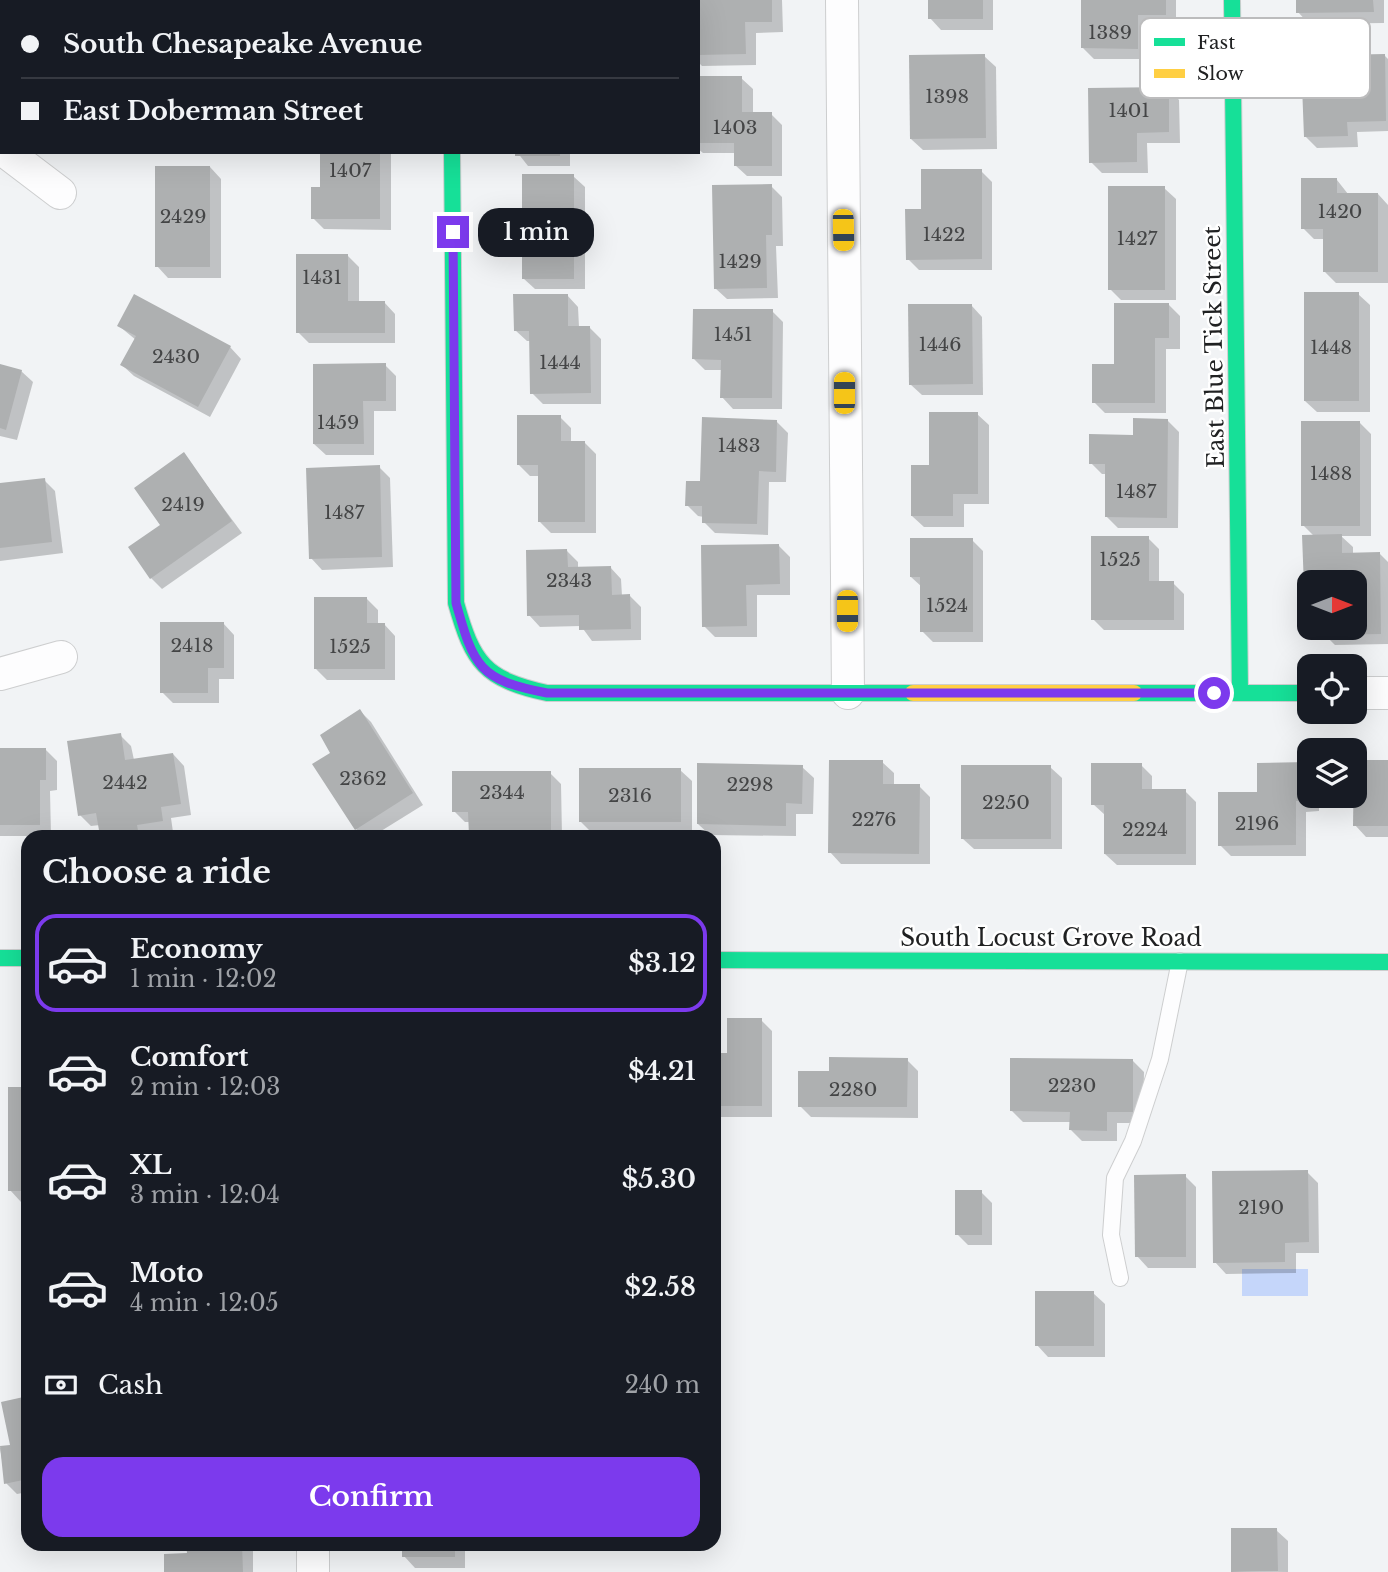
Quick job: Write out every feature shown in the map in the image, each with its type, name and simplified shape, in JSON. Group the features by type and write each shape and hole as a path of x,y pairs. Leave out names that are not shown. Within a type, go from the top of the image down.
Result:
{"street":[{"path":"842,0 848,693"},
{"name":"East Blue Tick Street","path":"1233,0 1233,18"},
{"name":"East Blue Tick Street","path":"1234,98 1240,693"},
{"path":"9,154 60,193"},
{"path":"452,154 456,603 466,638 482,670 509,686 547,693 1297,693"},
{"path":"0,674 61,657"},
{"path":"1367,693 1388,693"},
{"path":"0,958 21,958"},
{"name":"South Locust Grove Road","path":"721,960 1388,962"},
{"path":"313,1551 313,1572"}],"lane":[{"path":"1120,1278 1111,1235 1115,1178 1133,1141 1160,1059 1180,961"}],"water":[{"path":"1242,1269 1308,1269 1308,1296 1242,1296"}],"building":[{"path":"700,0 772,0 772,22 745,22 746,54 700,55"},
{"path":"928,0 983,0 983,19 928,19"},
{"path":"1081,0 1166,0 1166,15 1138,15 1138,49 1081,48"},
{"path":"1296,0 1373,0 1374,12 1296,13"},
{"path":"985,54 986,138 910,139 909,55"},
{"path":"1370,54 1385,54 1386,121 1347,122 1348,136 1304,137 1302,98 1370,98"},
{"path":"700,76 742,76 742,112 772,112 772,166 734,166 734,143 700,143"},
{"path":"1140,87 1140,98 1169,98 1169,132 1137,133 1137,162 1089,163 1088,88"},
{"path":"320,154 380,154 380,219 311,219 311,187 320,187"},
{"path":"515,154 560,154 560,156"},
{"path":"155,166 210,166 210,267 155,267"},
{"path":"921,169 982,169 982,259 906,260 905,209 921,209"},
{"path":"522,174 574,174 574,279 522,279"},
{"path":"1301,178 1337,178 1337,193 1378,193 1378,272 1323,272 1323,229 1301,229"},
{"path":"772,184 772,235 766,235 767,288 714,289 712,185"},
{"path":"1108,186 1165,186 1165,290 1108,290"},
{"path":"296,254 348,254 348,301 385,301 385,333 296,333"},
{"path":"1304,292 1359,292 1359,401 1304,401"},
{"path":"134,294 231,346 198,407 120,365 136,336 117,326"},
{"path":"513,294 568,294 568,326 590,326 591,393 530,394 529,331 514,331"},
{"path":"1114,303 1169,303 1169,338 1155,338 1155,403 1092,403 1092,364 1114,364"},
{"path":"908,304 972,304 973,384 909,385"},
{"path":"693,309 773,309 772,398 720,398 721,360 692,359"},
{"path":"386,363 386,401 363,401 364,444 313,444 313,364"},
{"path":"0,364 22,370 6,430 0,428"},
{"path":"929,412 978,412 978,494 953,494 953,516 911,516 911,465 929,465"},
{"path":"517,415 561,415 561,441 585,441 585,522 538,522 538,465 517,465"},
{"path":"702,417 777,420 776,472 759,471 757,524 702,523 702,506 685,506 686,481 700,481"},
{"path":"1133,418 1168,419 1167,518 1105,517 1105,464 1089,464 1089,434 1133,435"},
{"path":"1301,421 1360,421 1360,526 1301,526"},
{"path":"184,452 232,521 150,579 128,547 160,525 134,488"},
{"path":"380,465 382,557 309,559 306,468"},
{"path":"45,478 52,542 0,548 0,483"},
{"path":"1342,534 1342,553 1380,552 1381,634 1367,634 1367,570 1303,570 1302,535"},
{"path":"1091,536 1149,536 1149,581 1174,581 1174,620 1091,620"},
{"path":"910,538 973,538 973,632 920,632 920,577 910,577"},
{"path":"779,544 780,584 746,585 747,626 702,627 701,545"},
{"path":"567,549 568,567 611,566 612,595 630,594 631,629 579,630 579,615 527,616 526,550"},
{"path":"314,597 367,597 367,623 385,623 385,669 314,669"},
{"path":"160,622 224,622 224,668 208,668 208,693 160,693"},
{"path":"360,709 413,793 355,830 312,764 330,753 320,735"},
{"path":"121,733 125,760 173,753 181,804 161,807 163,821 137,825 138,830 99,830 96,813 78,816 67,741"},
{"path":"0,748 46,748 46,780 40,780 40,825 0,825"},
{"path":"829,760 883,760 883,784 920,784 919,854 828,853"},
{"path":"1367,760 1388,760 1388,826 1353,826 1353,808 1367,808"},
{"path":"1297,762 1296,845 1218,846 1218,792 1257,792 1257,763"},
{"path":"697,763 803,765 802,804 786,803 786,826 697,824"},
{"path":"1091,763 1142,763 1142,789 1186,789 1186,854 1104,854 1104,805 1091,805"},
{"path":"961,765 1051,765 1051,839 961,839"},
{"path":"579,768 681,768 681,822 579,822"},
{"path":"452,771 551,771 551,830 469,830 468,812 452,812"},
{"path":"727,1018 762,1018 762,1106 721,1106 721,1053 727,1053"},
{"path":"829,1057 908,1058 907,1107 798,1107 798,1071 829,1071"},
{"path":"1010,1058 1133,1059 1133,1112 1107,1112 1107,1131 1069,1130 1070,1112 1010,1111"},
{"path":"8,1087 21,1087 21,1191 8,1191"},
{"path":"1308,1170 1309,1242 1285,1243 1285,1262 1213,1263 1212,1171"},
{"path":"1186,1174 1186,1257 1135,1257 1134,1175"},
{"path":"955,1190 982,1190 982,1235 955,1235"},
{"path":"1035,1291 1094,1291 1094,1346 1035,1346"},
{"path":"21,1398 21,1480 4,1484 0,1446 10,1445 1,1402"},
{"path":"1231,1528 1277,1528 1278,1571 1231,1572"},
{"path":"242,1551 243,1572 164,1572 164,1554"},
{"path":"402,1551 455,1551 455,1557 402,1557"}],"traffic: fast":[{"path":"1232,0 1232,18"},
{"path":"1233,98 1240,693"},
{"path":"452,154 456,603 469,640 484,665 509,681 547,693 913,693"},
{"path":"1134,693 1297,693"},
{"path":"0,958 21,958"},
{"path":"721,960 1388,962"}],"traffic: slow":[{"path":"913,693 1134,693"}],"route":[{"path":"453,232 456,603 466,638 482,670 509,686 547,693 1214,693"}]}
